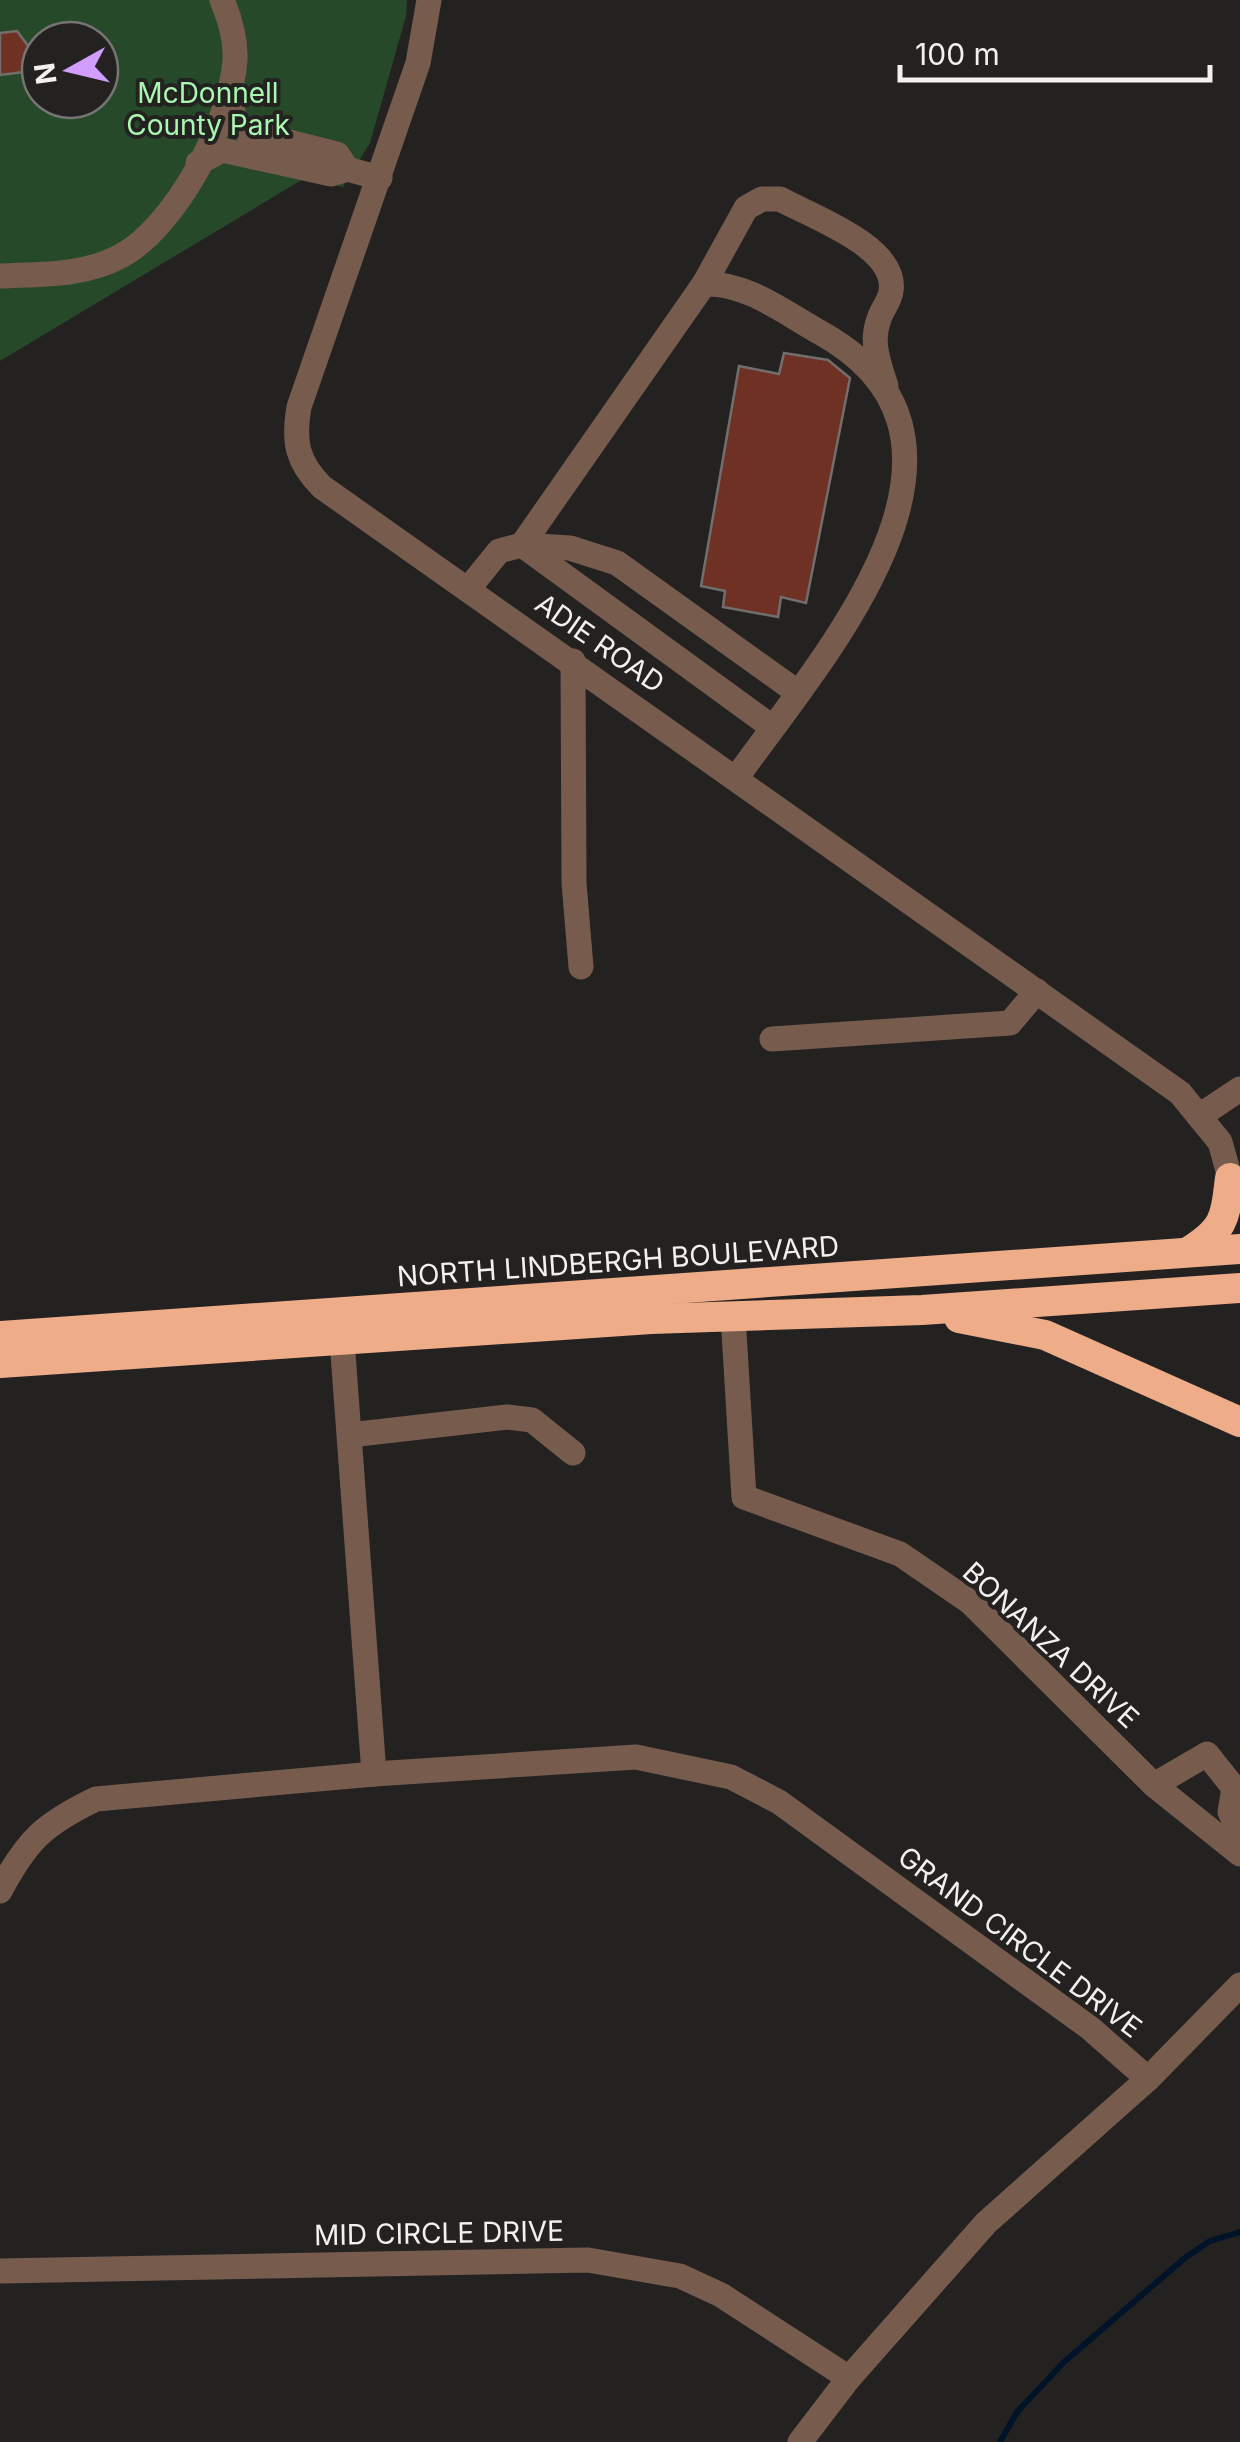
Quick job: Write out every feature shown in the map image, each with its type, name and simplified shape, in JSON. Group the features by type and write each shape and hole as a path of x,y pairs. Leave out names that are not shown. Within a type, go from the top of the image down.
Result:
{"highway":[{"path":"1186,1252 1210,1238 1224,1220 1235,1185"},
{"name":"NORTH LINDBERGH BOULEVARD","path":"0,1336 1240,1248"},
{"path":"0,1364 733,1316 922,1310 1240,1288"},
{"path":"922,1310 1045,1335 1240,1422"}],"street":[{"path":"0,276 68,272 123,255 160,224 198,163 229,97 235,45 222,0"},
{"name":"ADIE ROAD","path":"429,0 418,63 299,407 296,444 301,464 322,487 1180,1093 1220,1142 1235,1185"},
{"path":"229,97 235,119 246,131 337,154 347,169"},
{"path":"198,163 222,150 331,174 347,169 380,178"},
{"path":"522,545 704,284 746,208 762,199 780,199 879,253 891,271 891,294 878,321 874,347 904,429 904,481 893,533 868,589 736,777"},
{"path":"704,284 730,283 851,350 886,386"},
{"path":"522,545 772,727"},
{"path":"468,588 499,551 522,545 570,548 617,564 797,692"},
{"path":"573,661 574,882 581,967"},
{"path":"772,1039 1010,1023 1037,991"},
{"path":"1201,1115 1240,1089"},
{"name":"BONANZA DRIVE","path":"733,1316 744,1497 900,1554 970,1602 1154,1785 1240,1854"},
{"path":"342,1340 374,1774"},
{"path":"350,1435 507,1417 532,1420 574,1453"},
{"path":"1154,1785 1207,1754 1234,1788 1230,1812 1240,1833"},
{"name":"GRAND CIRCLE DRIVE","path":"0,1890 22,1850 38,1832 55,1818 96,1800 374,1774 636,1757 731,1777 779,1802 1090,2028 1148,2080 986,2223 849,2378 800,2442"},
{"path":"1148,2080 1240,1985"},
{"name":"MID CIRCLE DRIVE","path":"0,2271 588,2260 680,2276 721,2295 849,2378"}],"green space":[{"name":"McDonnell County Park","path":"0,0 407,0 406,16 370,143 343,187 305,178 0,361"}],"building":[{"path":"17,31 20,35 20,72 0,75 0,33"},
{"path":"784,353 828,360 850,378 806,603 781,597 778,617 723,607 725,591 701,586 739,366 779,374"}],"waterway":[{"path":"1000,2442 1017,2412 1064,2362 1186,2257 1210,2241 1240,2232"}]}
